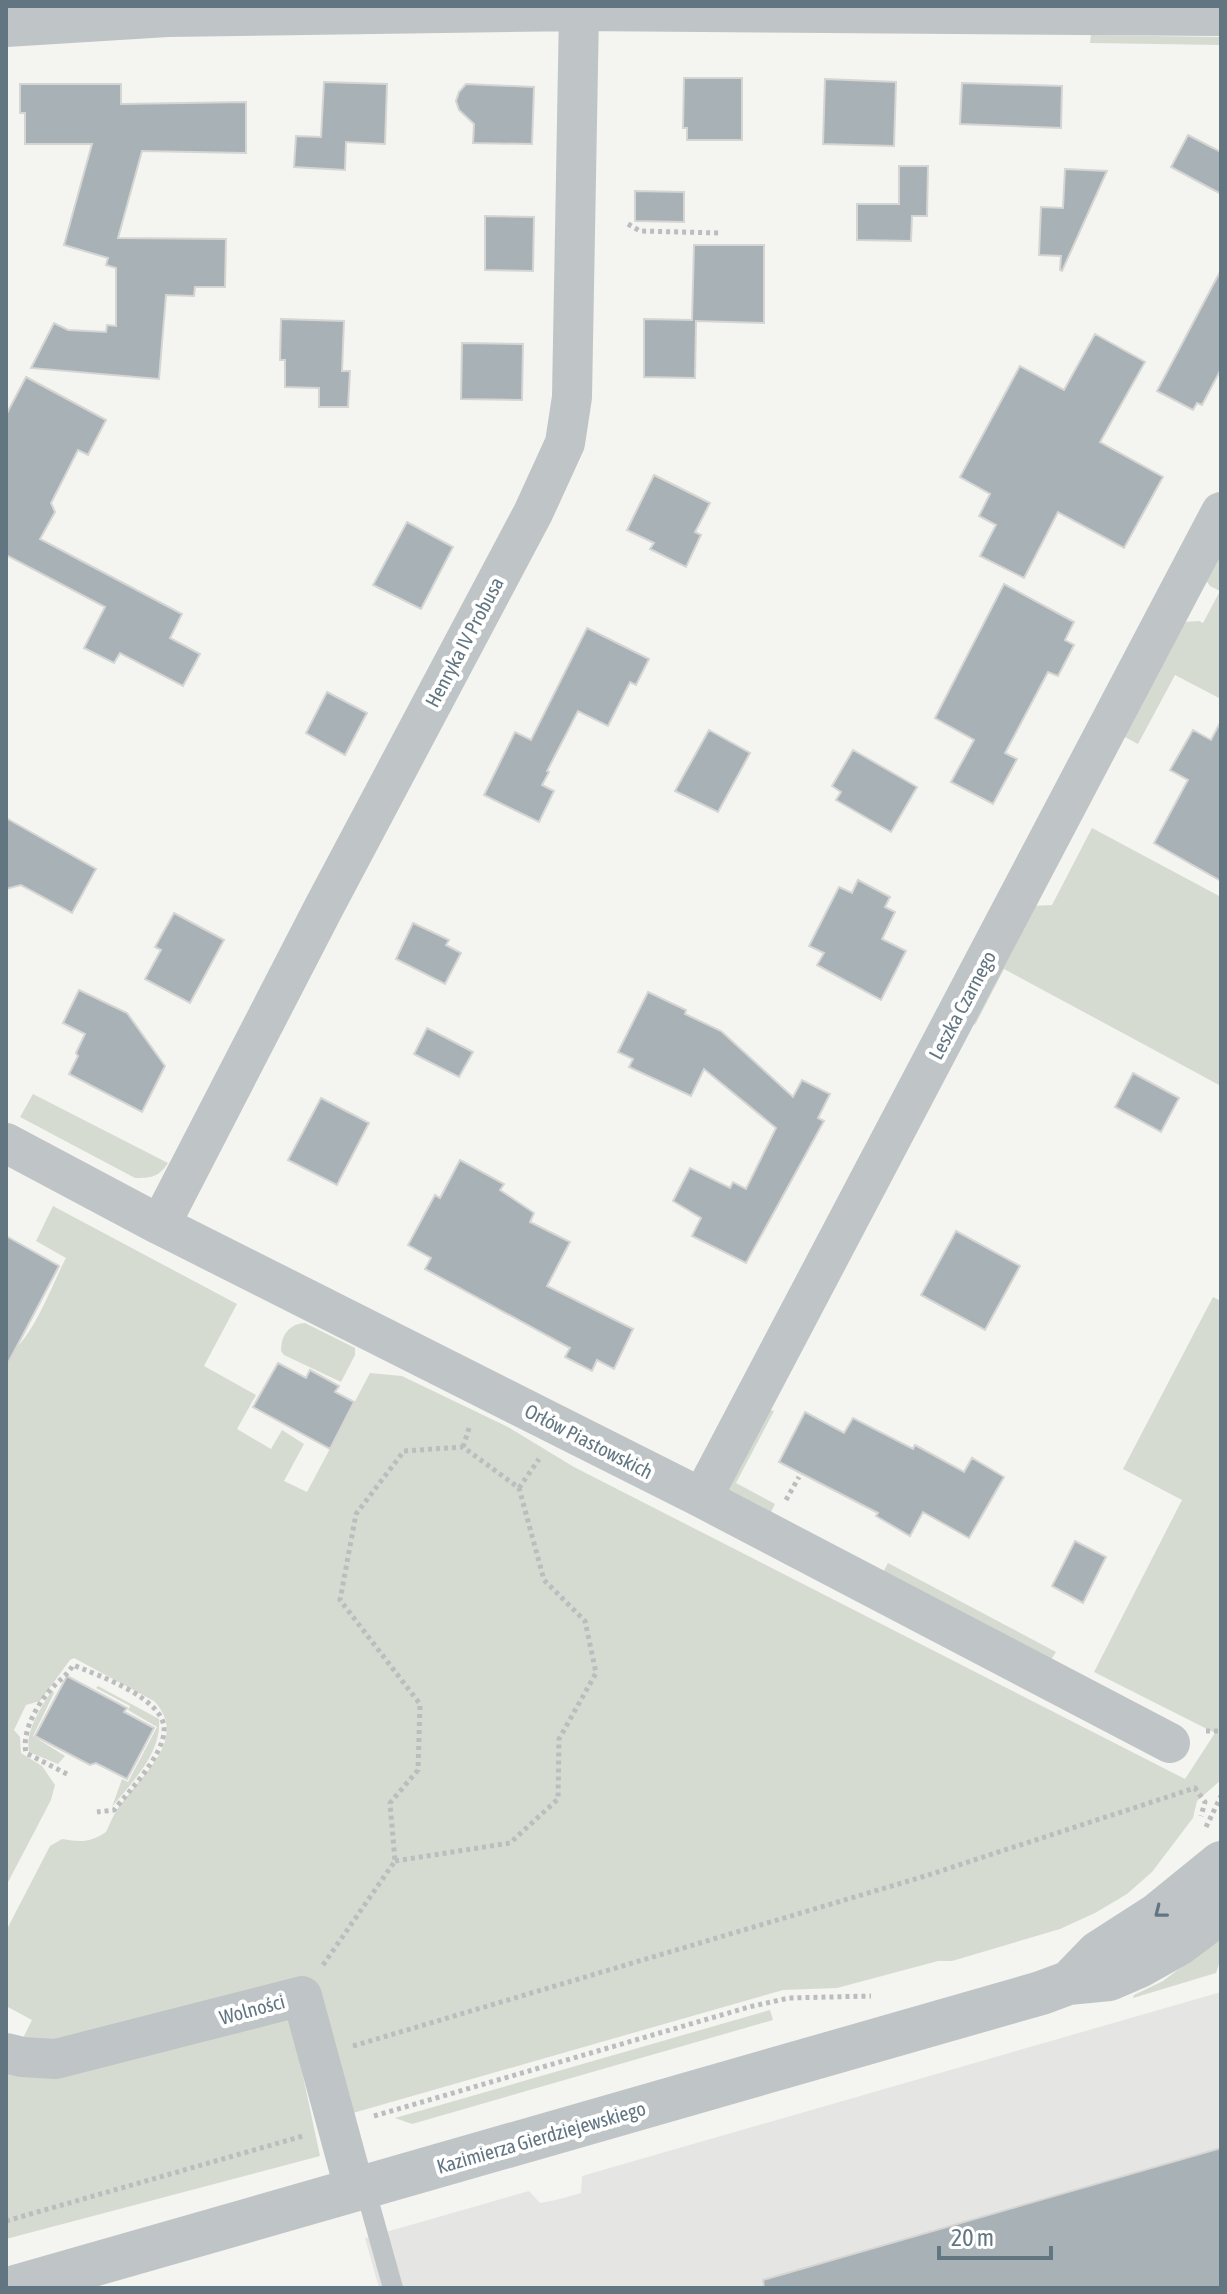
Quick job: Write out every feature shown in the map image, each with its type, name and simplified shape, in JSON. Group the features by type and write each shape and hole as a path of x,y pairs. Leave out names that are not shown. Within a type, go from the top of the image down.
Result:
{"street":[{"path":"6,27 109,14 167,17 579,11 1221,16"},
{"name":"Henryka IV Probusa","path":"160,1225 533,513 565,443 572,397 574,348 579,11"},
{"name":"Leszka Czarnego","path":"702,1498 1221,512"},
{"name":"Orłów Piastowskich","path":"6,1143 160,1225 702,1498 1170,1743"},
{"name":"Kazimierza Gierdziejewskiego","path":"1068,1983 1098,1953 1157,1915 1213,1846"},
{"name":"Kazimierza Gierdziejewskiego","path":"12,2288 1068,1983 1109,1979 1178,1944 1221,1912"},
{"name":"Wolności","path":"6,2053 56,2059 302,1996 317,2055 360,2189"}],"lane":[{"path":"360,2189 393,2288"}],"path":[{"path":"628,224 640,231 720,233"},
{"path":"302,1996 395,1861 390,1803 418,1770 420,1704 340,1600 356,1514 404,1451 463,1447 519,1488 544,1580 585,1621 596,1673 559,1739 558,1799 510,1843 395,1861"},
{"path":"782,1508 799,1477"},
{"path":"67,1774 26,1753 24,1745 32,1719 44,1698 67,1676 73,1665 151,1703 161,1715 164,1731 147,1768 114,1810 97,1812"},
{"path":"317,2055 922,1877 1195,1788 1205,1802 1201,1816"},
{"path":"1213,1846 1221,1796"},
{"path":"372,2116 762,2004 789,1998 878,1997"},
{"path":"6,2221 312,2133"}],"shaded area":[{"path":"1091,35 1221,37 1221,45 1090,43"},
{"path":"1221,548 1221,699 1175,675 1138,744 1123,736 1183,622 1203,623 1220,591 1205,579"},
{"path":"1092,828 1221,897 1221,1086 1004,969 975,1025 972,1018 1030,906 1052,905"},
{"path":"33,1094 168,1163 154,1176 135,1178 20,1117"},
{"path":"53,1206 237,1304 204,1366 256,1395 237,1429 271,1449 282,1430 304,1444 284,1481 307,1492 370,1373 402,1376 508,1427 574,1467 1185,1779 1215,1733 1094,1672 1182,1500 1123,1469 1213,1297 1221,1301 1221,1780 1197,1801 1193,1818 1152,1872 1127,1894 1060,1929 952,1961 938,1961 837,1988 783,1990 353,2113 297,2048 320,2156 6,2239 6,2072 32,2020 6,2006 6,1931 50,1846 62,1839 85,1841 106,1832 122,1802 155,1761 167,1731 164,1716 154,1701 74,1658 70,1660 40,1701 26,1705 14,1730 20,1737 21,1753 42,1766 55,1785 51,1800 6,1886 6,1350 10,1352 27,1335 66,1258 36,1241"},
{"path":"305,1323 355,1348 355,1355 341,1382 281,1351 287,1331"},
{"path":"767,1409 774,1411 736,1483 775,1504 769,1516 722,1492"},
{"path":"888,1563 1056,1652 1048,1664 881,1576"},
{"path":"98,1686 159,1719 159,1732 151,1755 112,1807 122,1779 128,1782 157,1727 128,1710 130,1706 96,1688"},
{"path":"52,1690 54,1693 33,1736 65,1756 58,1764 29,1752 28,1744 32,1727"},
{"path":"1221,1937 1221,1958 1216,1973 1133,1998 1163,1981"},
{"path":"1221,1992 1221,2288 379,2288 365,2238 529,2191 540,2203 581,2193 582,2176"},
{"path":"770,2010 773,2020 412,2124 395,2118"}],"building":[{"path":"684,78 742,78 742,140 687,140 687,128 683,128"},
{"path":"825,79 896,82 894,146 823,144"},
{"path":"324,82 387,84 385,144 346,142 345,170 294,167 296,136 321,137"},
{"path":"962,83 1062,86 1061,128 960,124"},
{"path":"20,84 121,84 121,104 246,102 246,153 142,151 118,238 226,239 225,287 195,287 194,296 166,295 159,379 31,368 54,323 68,330 106,332 107,325 116,326 116,268 106,265 108,258 64,245 92,144 25,144 25,113 20,113"},
{"path":"466,84 534,87 532,144 473,143 474,124 459,110 456,101"},
{"path":"1188,135 1221,152 1221,194 1171,167"},
{"path":"899,166 928,166 927,216 912,216 911,241 857,240 857,204 899,204"},
{"path":"1065,169 1107,171 1062,271 1061,256 1039,255 1041,207 1063,208"},
{"path":"635,191 684,192 684,222 635,221"},
{"path":"485,216 534,217 533,271 485,270"},
{"path":"694,245 764,245 764,323 696,321 695,378 644,377 644,319 692,320"},
{"path":"1221,270 1221,369 1202,405 1197,403 1193,410 1157,391"},
{"path":"281,319 344,321 342,371 350,371 348,407 319,407 319,388 285,387 285,360 280,360"},
{"path":"1095,334 1145,362 1100,442 1163,477 1124,548 1058,512 1024,578 980,556 996,525 979,516 990,494 960,477 1020,366 1064,390"},
{"path":"462,343 523,344 522,400 461,399"},
{"path":"26,377 106,420 88,455 78,450 51,503 55,512 40,539 182,614 170,638 200,654 183,686 120,653 114,663 84,648 105,607 6,555 6,415"},
{"path":"654,475 710,503 695,532 701,535 686,567 650,549 654,543 627,530"},
{"path":"407,522 453,547 421,609 373,585"},
{"path":"1004,584 1074,622 1065,640 1074,645 1058,676 1048,672 1005,753 1017,759 993,804 951,782 974,740 935,718"},
{"path":"587,628 649,659 636,685 630,682 608,726 578,711 542,785 554,791 539,822 484,795 515,732 531,740"},
{"path":"327,692 367,713 345,755 306,733"},
{"path":"1221,721 1221,881 1154,843 1188,780 1170,770 1193,730 1211,740"},
{"path":"709,730 750,753 718,812 675,791"},
{"path":"853,750 917,787 891,832 836,800 841,792 832,786"},
{"path":"6,818 96,869 72,913 21,885 6,889"},
{"path":"858,880 890,897 885,907 895,912 882,939 906,951 881,1000 817,965 824,953 809,946 839,887 852,893"},
{"path":"174,913 224,940 190,1003 145,979 161,950 155,947"},
{"path":"413,923 449,940 446,945 461,953 445,984 396,959"},
{"path":"79,990 127,1013 165,1066 142,1112 69,1074 85,1034 63,1023"},
{"path":"648,992 721,1031 793,1097 802,1080 830,1094 818,1118 824,1121 746,1263 692,1236 701,1218 673,1201 690,1168 730,1188 733,1182 746,1189 776,1128 704,1069 691,1096 629,1067 633,1059 618,1052"},
{"path":"427,1028 473,1052 459,1077 414,1054"},
{"path":"1133,1073 1179,1098 1161,1132 1115,1107"},
{"path":"321,1098 369,1123 337,1185 288,1160"},
{"path":"460,1160 504,1184 500,1190 534,1213 530,1222 570,1242 547,1286 633,1329 614,1369 597,1360 592,1371 565,1357 570,1348 425,1269 431,1258 408,1245 435,1195 440,1198"},
{"path":"956,1231 1020,1266 985,1330 921,1295"},
{"path":"6,1236 59,1266 6,1367"},
{"path":"278,1363 306,1378 310,1370 339,1386 335,1392 354,1402 330,1449 253,1407"},
{"path":"805,1412 844,1433 853,1418 913,1449 915,1445 964,1472 972,1458 1004,1477 969,1538 923,1512 910,1536 876,1516 878,1513 779,1462"},
{"path":"1075,1541 1106,1557 1083,1603 1052,1586"},
{"path":"67,1676 127,1708 124,1712 154,1728 127,1779 96,1763 90,1765 35,1736"},
{"path":"1221,2148 1221,2288 764,2288 763,2280"}]}
